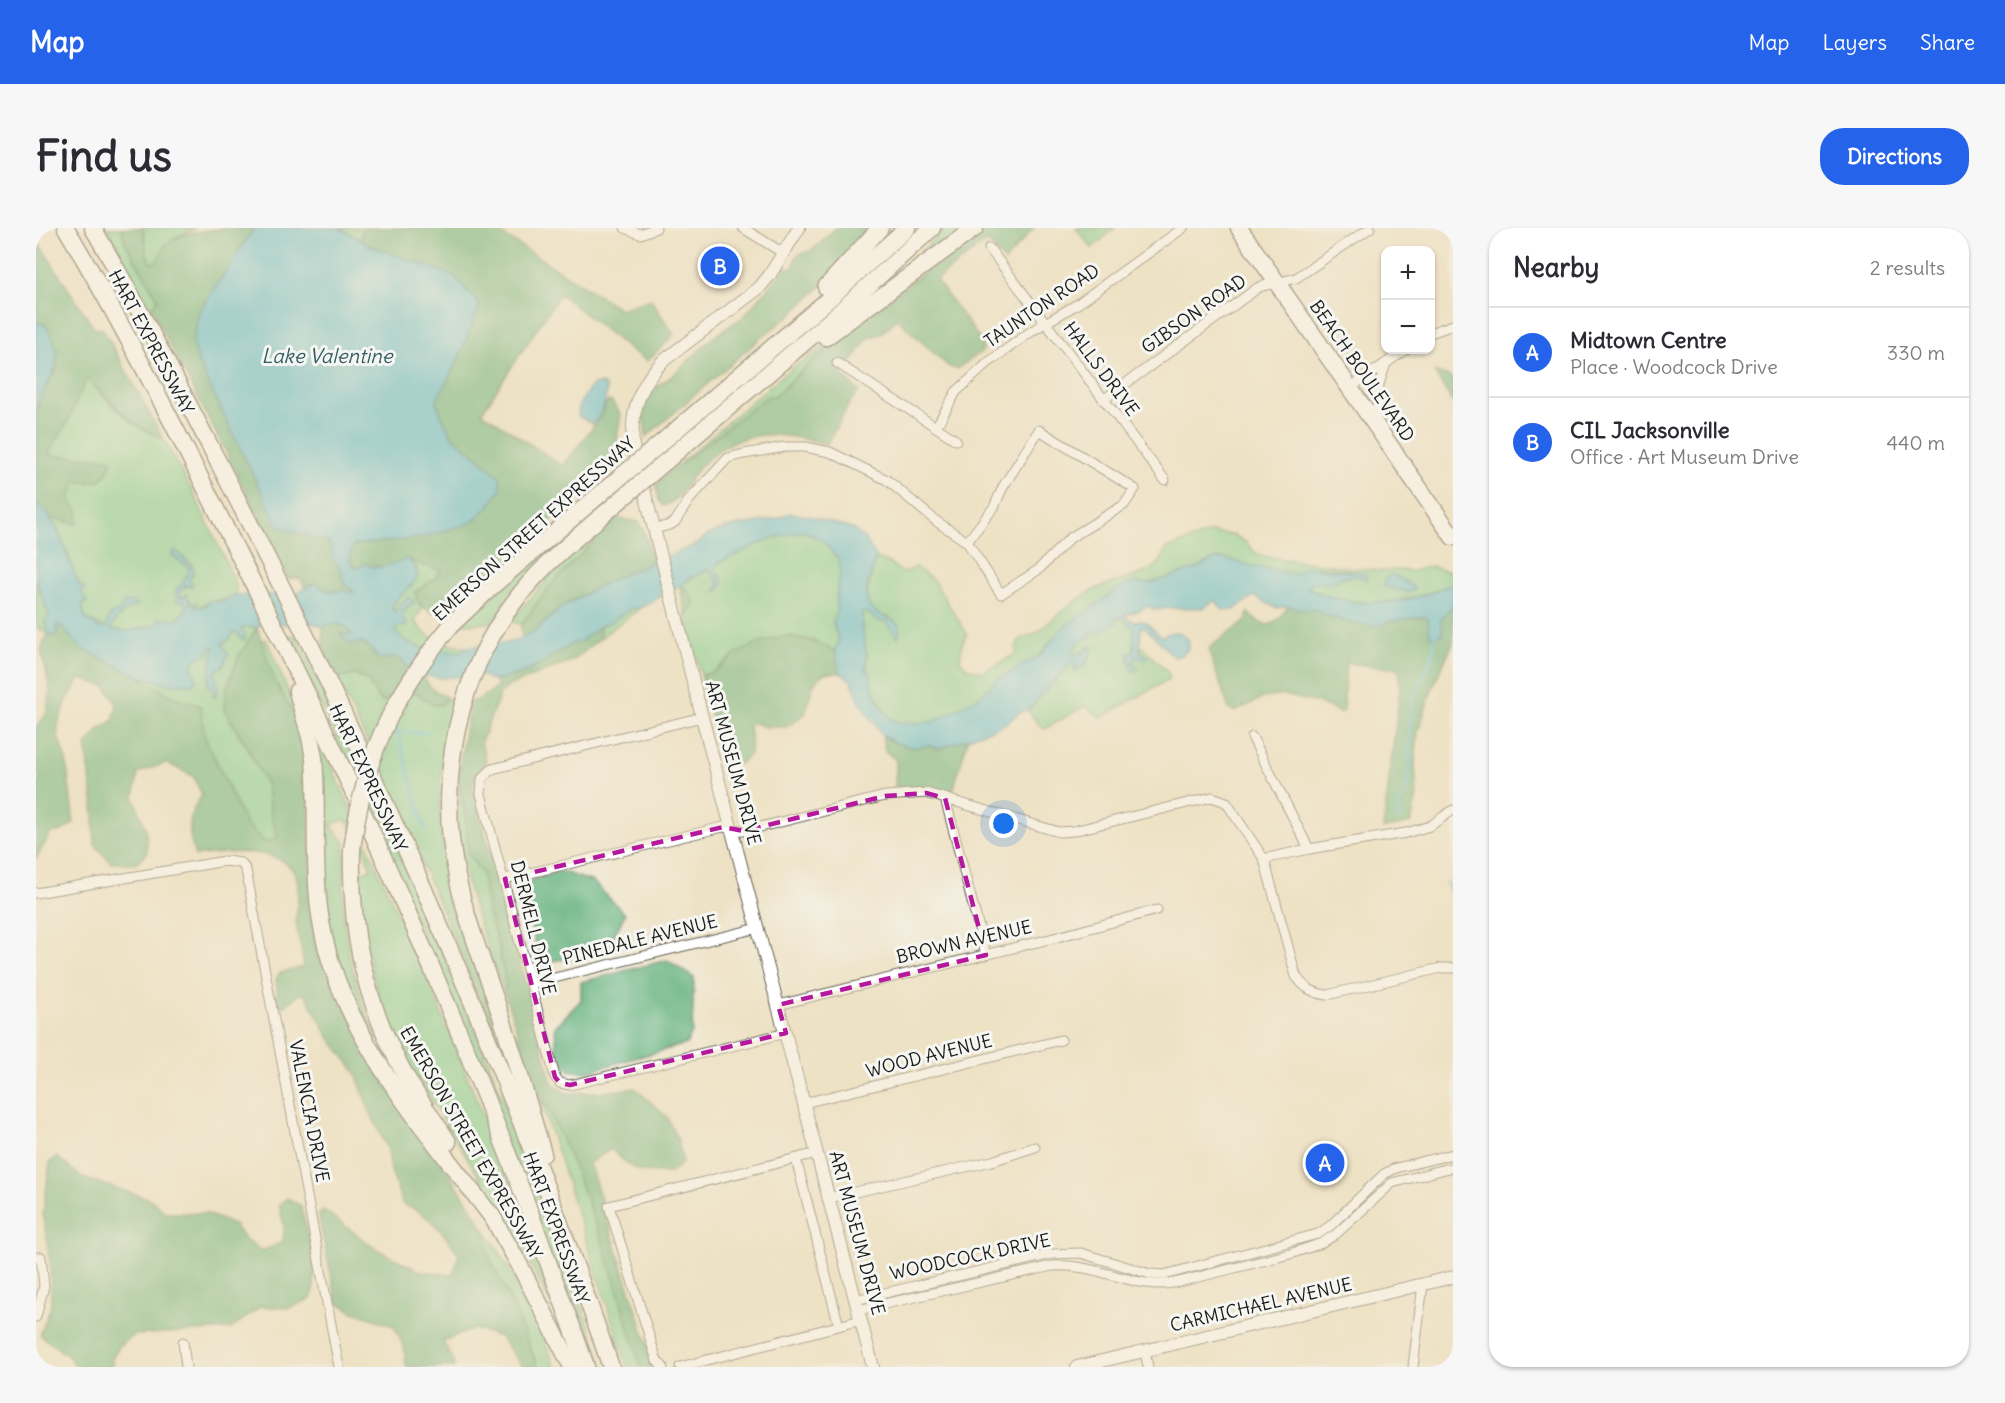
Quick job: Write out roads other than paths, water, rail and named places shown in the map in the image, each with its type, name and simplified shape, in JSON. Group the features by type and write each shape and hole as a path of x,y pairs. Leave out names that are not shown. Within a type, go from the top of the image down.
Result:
{"highway":[{"name":"HART EXPRESSWAY","path":"66,228 150,379 279,633 372,830 435,974 507,1151 586,1367"},
{"name":"HART EXPRESSWAY","path":"93,228 157,342 281,586 428,898 490,1046 611,1367"},
{"path":"752,366 880,228"},
{"name":"EMERSON STREET EXPRESSWAY","path":"572,1367 495,1221 404,1073 373,1007 358,951 352,889 352,849 363,783 383,727 412,675 452,624 612,484 752,366 907,228"},
{"name":"EMERSON STREET EXPRESSWAY","path":"582,1285 508,1037 457,878 448,802 454,740 466,695 479,663 499,625 520,594 542,569 560,551 763,379 932,228"},
{"path":"763,379 820,341 975,228"},
{"name":"BEACH BOULEVARD","path":"1239,228 1453,537"},
{"path":"279,633 310,737 315,779 319,909 324,939 341,991 357,1027 388,1076 495,1221"},
{"path":"531,1290 563,1367"}],"street":[{"path":"625,228 640,234 656,228"},
{"path":"743,228 783,253"},
{"name":"ART MUSEUM DRIVE","path":"799,228 759,288 657,366 637,398 632,423 633,446 873,1367"},
{"name":"TAUNTON ROAD","path":"936,427 956,392 995,357 1032,331 1074,307 1183,228"},
{"name":"GIBSON ROAD","path":"1103,399 1259,287 1296,278 1370,228"},
{"name":"HALLS DRIVE","path":"989,248 1165,480"},
{"path":"1435,332 1453,325"},
{"path":"1350,388 1399,354"},
{"path":"1376,426 1379,384 1387,362"},
{"path":"837,363 956,440"},
{"path":"654,529 675,522 688,500 728,458 785,447 805,447 830,452 887,480 967,542 1001,594 1038,570 1070,538 1124,505 1135,489 1039,430 1003,487 994,507 967,542"},
{"name":"DERMELL DRIVE","path":"702,717 492,769 482,779 481,794 505,879 530,984 555,1077 560,1083 570,1085 786,1033"},
{"path":"1252,737 1309,849"},
{"path":"505,879 723,828 744,831 885,796 926,793 1059,832 1073,831 1212,797 1220,798 1232,808 1264,859 1296,976 1301,984 1310,990 1327,995 1441,968 1453,968"},
{"path":"945,798 986,954"},
{"path":"1264,859 1420,830 1453,810"},
{"name":"VALENCIA DRIVE","path":"36,893 225,861 241,864 246,870 339,1367"},
{"name":"BROWN AVENUE","path":"778,1005 1157,910"},
{"name":"PINEDALE AVENUE","path":"530,984 758,928"},
{"name":"WOOD AVENUE","path":"804,1103 1061,1040"},
{"path":"829,1198 992,1161 1035,1147"},
{"path":"663,1367 657,1361 609,1206 817,1153"},
{"name":"WOODCOCK DRIVE","path":"858,1310 1052,1254 1081,1253 1150,1274 1164,1275 1318,1234 1330,1226 1384,1174 1396,1168 1453,1154"},
{"path":"796,1159 840,1326"},
{"name":"WOODCOCK DRIVE","path":"858,1310 1066,1265 1087,1267 1146,1284 1162,1286 1179,1282 1318,1245 1336,1234 1392,1183 1453,1167"},
{"path":"36,1317 44,1286 38,1257"},
{"name":"CARMICHAEL AVENUE","path":"1077,1367 1453,1277"},
{"path":"1413,1367 1423,1284"},
{"path":"680,1367 840,1326 858,1310"},
{"path":"183,1342 186,1367"},
{"path":"1145,1351 1148,1367"}],"water":[{"name":"Lake Valentine","path":"254,228 340,228 371,246 454,276 480,305 457,362 436,401 452,436 500,477 501,489 488,507 471,523 420,538 354,545 350,554 355,568 365,563 375,567 386,566 407,559 414,566 417,573 413,584 392,607 395,612 408,597 414,601 403,613 402,618 407,624 406,627 398,626 395,630 406,641 414,645 456,652 466,647 513,642 537,630 561,608 610,580 695,545 708,535 725,528 780,518 789,513 809,516 853,529 866,540 876,557 868,586 868,603 876,612 894,621 900,630 898,637 886,622 877,620 867,612 862,613 862,630 867,655 866,670 871,674 870,680 881,706 891,719 898,723 933,722 981,696 996,680 1041,655 1059,631 1119,588 1134,583 1151,583 1196,569 1212,560 1224,558 1295,574 1305,567 1364,573 1367,577 1365,580 1360,576 1343,577 1332,583 1312,582 1308,588 1343,600 1361,602 1418,597 1453,583 1453,605 1441,619 1442,633 1435,639 1430,635 1428,619 1425,616 1380,625 1361,625 1340,620 1314,609 1306,610 1289,606 1276,608 1254,596 1234,610 1223,610 1215,600 1204,608 1155,610 1147,606 1124,615 1133,621 1147,623 1161,637 1173,632 1183,635 1189,641 1188,649 1182,655 1174,657 1145,627 1141,627 1140,653 1148,656 1145,659 1135,657 1133,663 1138,668 1135,671 1131,669 1128,654 1134,651 1134,628 1120,617 1115,620 1117,623 1101,632 1091,633 1089,635 1091,637 1086,640 1082,639 1072,651 1076,655 1079,652 1082,654 1089,646 1093,647 1086,665 1075,671 1075,664 1072,662 1028,710 1020,712 1005,724 939,749 928,745 914,748 894,742 882,735 862,706 851,680 840,673 835,651 839,641 833,623 837,611 839,560 823,541 804,531 772,538 718,563 714,570 722,578 723,585 715,593 719,583 709,569 691,577 680,586 640,608 631,608 611,622 600,626 580,642 573,643 528,671 494,681 481,675 440,678 422,675 395,657 379,658 363,642 350,644 340,634 352,635 350,631 335,624 323,627 315,624 261,624 257,628 243,627 241,630 245,634 245,640 241,639 237,632 233,633 229,640 222,643 228,654 223,666 215,672 218,690 215,697 212,696 214,692 208,684 215,648 213,646 208,654 195,660 192,666 197,680 191,684 171,684 138,676 82,649 59,624 57,625 57,637 47,633 45,621 49,615 36,581 36,503 45,511 58,531 75,576 80,586 85,588 81,592 87,602 82,604 85,618 99,628 106,627 111,614 119,611 124,603 131,602 138,605 121,614 110,629 127,631 139,629 156,625 159,619 176,619 184,613 186,604 183,601 177,601 176,589 182,584 190,569 172,555 173,551 176,551 194,569 189,581 193,584 191,587 186,585 180,592 180,596 183,598 187,594 191,604 197,603 195,608 212,601 221,602 236,595 296,594 312,584 334,592 344,589 348,593 354,592 344,582 343,572 332,556 329,543 278,526 199,364 193,343 199,312"},
{"path":"36,322 45,325 53,339 57,360 36,411"},
{"path":"601,383 607,388 606,397 601,412 593,424 578,416 579,405 591,386"},
{"path":"1392,574 1414,587 1414,590 1408,592 1383,586 1387,577"}],"waterway":[{"path":"1399,819 1397,809 1409,781 1409,725 1412,706 1432,655 1435,635"},
{"path":"396,727 425,830"},
{"path":"397,732 428,733"},
{"path":"1446,882 1453,896"}],"place":[{"name":"CIL Jacksonville","path":"720,266"},
{"name":"Midtown Centre","path":"1325,1163"}]}
